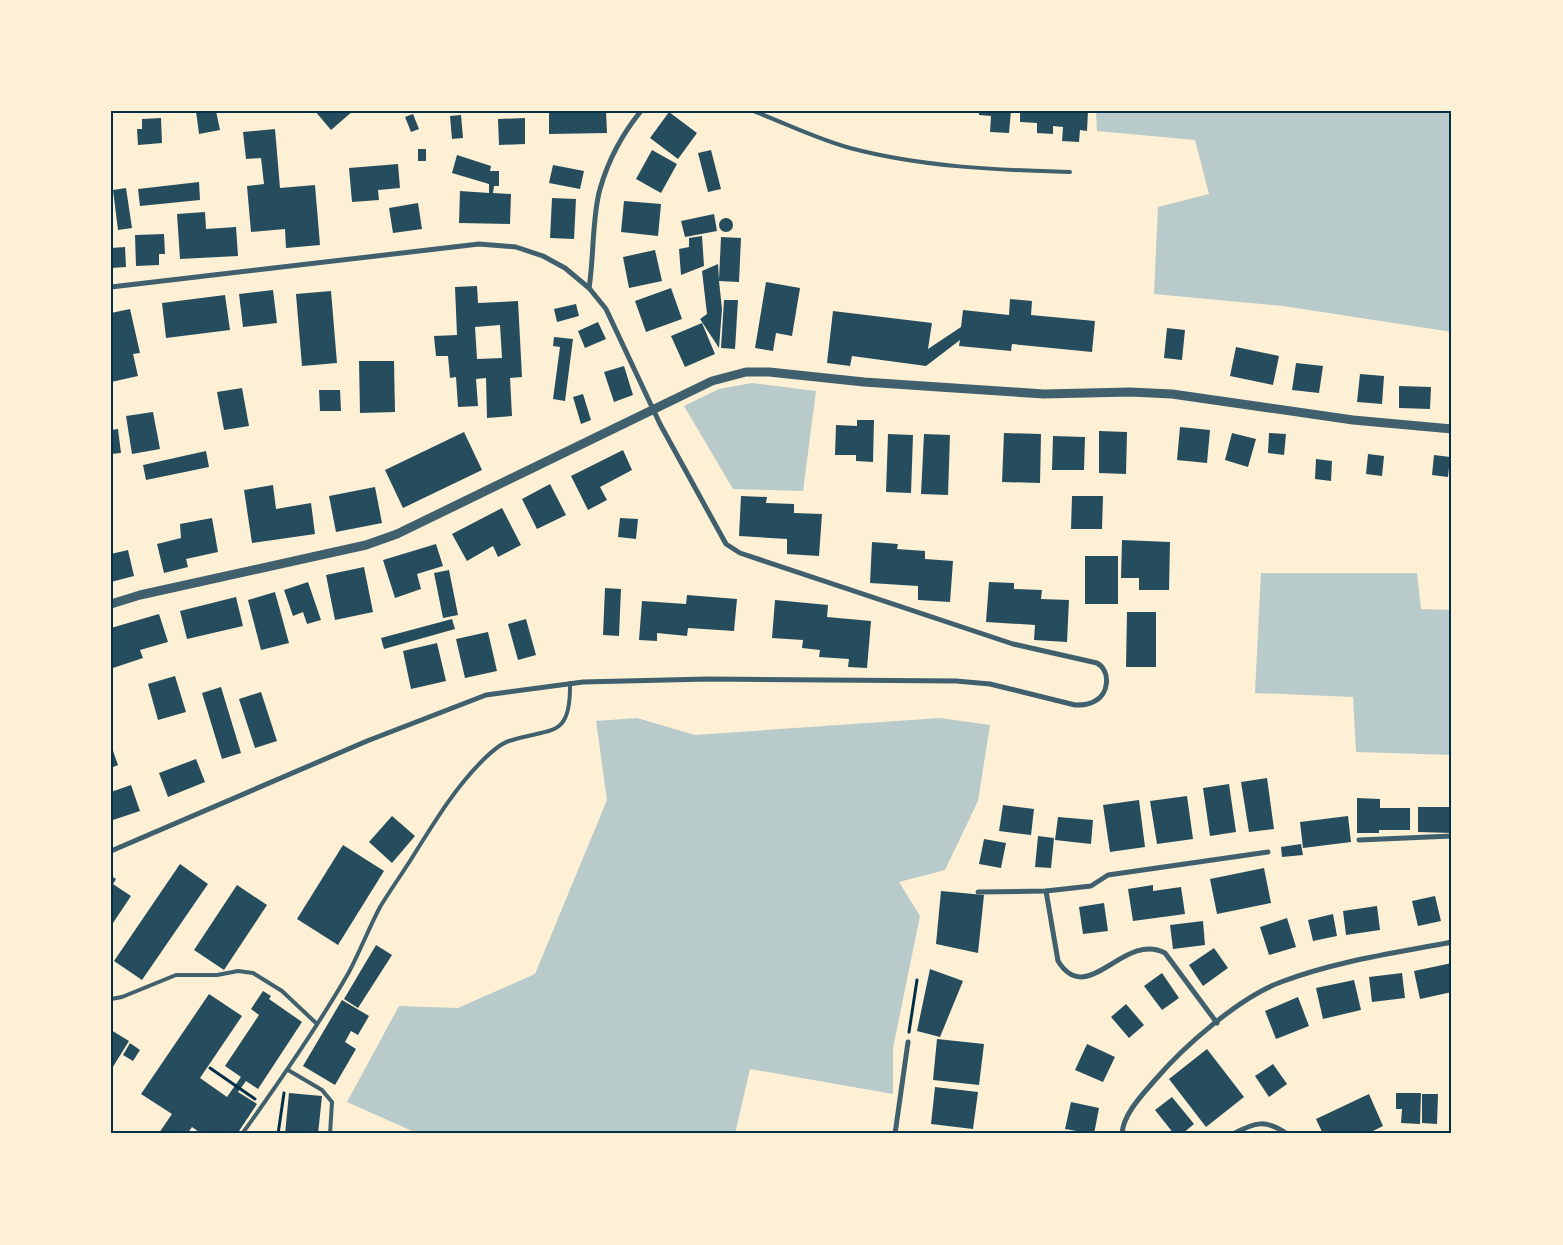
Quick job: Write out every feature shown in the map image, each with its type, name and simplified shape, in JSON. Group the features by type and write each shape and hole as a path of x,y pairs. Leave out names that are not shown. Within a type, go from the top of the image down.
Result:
{"street":[{"path":"590,288 600,189 630,125 641,111"},
{"path":"111,287 479,244 516,247 543,256 565,268 590,288 606,309 654,410 726,544 740,554 1013,644 1097,663 1105,671 1105,689 1101,697 1094,702 1075,705 990,684 956,681 708,679 570,683 486,695 367,741 111,852"},
{"path":"111,604 140,595 366,545 424,522 712,381 746,372 769,372 864,382 1044,394 1130,392 1172,394 1354,420 1452,429"},
{"path":"1359,840 1452,836"},
{"path":"978,892 1046,891 1092,886 1108,875 1268,852"},
{"path":"1046,891 1058,961 1064,971 1080,978 1092,976 1134,951 1146,947 1155,948 1164,953 1217,1023"},
{"path":"1122,1134 1128,1115 1174,1058 1243,1003 1279,982 1332,965 1452,942"},
{"path":"895,1134 908,1042"},
{"path":"1233,1134 1248,1126 1262,1123 1276,1125 1287,1134"}],"lane":[{"path":"753,111 849,148 919,163 999,170 1070,172"},
{"path":"242,1134 288,1070 317,1024 349,971 381,906 450,798 482,760 496,748 508,741 553,731 563,722 570,701 570,683"},
{"path":"111,999 122,997 176,975 217,974 238,971 253,973 282,992 317,1024"},
{"path":"288,1070 322,1090 332,1102 330,1134"}],"path":[{"path":"908,1042 917,980"},
{"path":"210,1068 263,1104"},
{"path":"278,1134 288,1070"}],"shaded area":[{"path":"1096,111 1452,111 1452,332 1283,306 1154,294 1158,207 1209,194 1195,140 1097,131"},
{"path":"752,383 816,391 803,491 733,489 684,406 719,389"},
{"path":"1261,573 1417,573 1421,609 1452,610 1452,755 1356,752 1353,697 1255,693"},
{"path":"637,718 695,735 940,718 990,725 978,801 945,870 899,882 920,916 893,1048 893,1094 750,1069 735,1134 419,1134 347,1102 399,1006 458,1008 535,974 607,800 596,721"}],"building":[{"path":"196,111 216,111 220,130 199,134"},
{"path":"315,111 353,111 331,130"},
{"path":"549,111 606,111 607,133 549,134"},
{"path":"979,111 1011,111 1009,133 990,132 991,116 979,115"},
{"path":"1013,111 1088,111 1087,131 1080,130 1079,142 1062,141 1063,127 1053,126 1053,134 1037,133 1037,123 1020,122 1020,113"},
{"path":"669,112 697,133 678,159 650,138"},
{"path":"413,114 419,129 411,132 405,117"},
{"path":"461,115 463,138 452,139 450,116"},
{"path":"161,118 162,143 138,145 137,129 142,129 142,119"},
{"path":"525,118 525,144 499,145 498,119"},
{"path":"275,129 280,188 315,185 320,245 286,248 285,229 251,232 247,186 264,184 261,158 246,159 243,132"},
{"path":"418,149 426,149 426,161 418,161"},
{"path":"652,150 677,164 661,193 636,179"},
{"path":"711,150 721,189 708,192 698,153"},
{"path":"457,155 491,166 490,171 499,171 499,186 494,186 493,193 511,194 510,224 459,223 460,191 489,193 489,184 452,173"},
{"path":"398,164 400,188 378,190 379,200 352,202 349,168"},
{"path":"553,165 584,171 580,189 549,183"},
{"path":"199,182 200,200 140,206 138,189"},
{"path":"126,188 132,228 118,230 113,190"},
{"path":"552,198 576,199 574,239 550,238"},
{"path":"624,201 661,204 658,236 621,232"},
{"path":"418,203 422,229 393,233 389,208"},
{"path":"205,212 206,229 236,227 238,256 180,259 177,214"},
{"path":"714,214 717,231 685,237 681,221"},
{"path":"726,218 731,220 733,225 731,230 726,232 721,230 719,225 721,220"},
{"path":"164,234 165,254 159,254 159,265 136,266 135,235"},
{"path":"702,236 704,266 681,275 679,249 689,247 689,238"},
{"path":"721,237 741,238 739,282 719,281 722,309 719,348 700,319 707,314 702,271 718,264 719,280"},
{"path":"125,247 126,267 111,268 111,248"},
{"path":"655,250 662,281 629,288 623,257"},
{"path":"766,282 800,288 792,336 776,333 773,351 755,348"},
{"path":"477,286 478,303 518,301 522,377 510,378 512,416 487,418 486,378 476,379 478,406 458,407 456,377 450,378 448,356 436,356 434,336 457,335 455,287","holes":["500,325 502,358 477,359 475,327"]},
{"path":"671,288 682,319 646,332 635,301"},
{"path":"273,290 277,323 243,327 239,294"},
{"path":"331,291 337,363 302,366 296,294"},
{"path":"225,295 230,330 166,338 162,303"},
{"path":"1010,299 1032,301 1031,315 1095,321 1092,352 1012,344 1011,351 959,346 960,340 926,366 852,356 850,366 827,363 833,311 932,323 928,349 961,327 963,310 1009,315"},
{"path":"724,300 738,300 735,349 721,348"},
{"path":"576,304 579,316 557,322 554,309"},
{"path":"130,309 140,353 133,354 138,376 111,382 111,313"},
{"path":"598,322 606,339 585,348 578,331"},
{"path":"702,323 715,354 685,367 671,336"},
{"path":"1167,328 1185,330 1182,360 1164,358"},
{"path":"554,337 573,339 565,401 553,399 560,347 553,346"},
{"path":"1236,347 1279,356 1273,385 1230,376"},
{"path":"359,361 394,361 395,412 360,413"},
{"path":"1296,363 1323,366 1319,393 1292,390"},
{"path":"624,366 633,395 614,402 604,372"},
{"path":"1360,374 1384,376 1382,404 1357,402"},
{"path":"1399,386 1431,387 1430,409 1399,408"},
{"path":"242,388 249,426 224,430 217,392"},
{"path":"319,390 340,390 341,411 320,411"},
{"path":"583,394 591,420 581,424 573,397"},
{"path":"153,412 160,449 132,454 126,416"},
{"path":"857,420 874,420 873,462 856,461 856,455 835,455 836,425 857,426"},
{"path":"1180,427 1210,430 1207,463 1177,460"},
{"path":"118,429 121,453 111,454 111,430"},
{"path":"1099,431 1127,432 1126,474 1099,473"},
{"path":"464,432 482,470 403,508 385,470"},
{"path":"1004,433 1041,434 1040,483 1002,482"},
{"path":"1232,433 1256,439 1248,467 1225,460"},
{"path":"1269,433 1286,434 1284,455 1268,453"},
{"path":"888,434 913,435 911,493 886,492"},
{"path":"924,434 950,435 948,495 921,494"},
{"path":"1053,436 1085,437 1084,470 1052,470"},
{"path":"623,450 632,470 600,487 607,500 588,510 571,476"},
{"path":"206,451 209,467 146,480 143,465"},
{"path":"1368,454 1384,456 1382,476 1366,474"},
{"path":"1434,455 1450,457 1448,477 1432,475"},
{"path":"1316,459 1332,461 1331,481 1315,479"},
{"path":"550,484 566,515 537,529 522,499"},
{"path":"273,485 276,509 311,503 315,534 252,543 244,490"},
{"path":"375,487 382,523 336,532 329,496"},
{"path":"741,496 767,497 766,503 794,504 794,513 822,514 819,556 787,554 787,539 739,536"},
{"path":"1072,496 1103,496 1102,529 1071,529"},
{"path":"502,508 521,545 498,557 493,546 467,561 452,534"},
{"path":"212,518 218,552 186,559 188,567 164,573 157,544 181,538 180,524"},
{"path":"620,518 638,519 636,539 618,537"},
{"path":"1122,540 1170,542 1169,590 1139,590 1139,578 1121,578"},
{"path":"872,542 898,544 897,549 925,551 925,559 953,561 950,602 918,600 918,586 870,583"},
{"path":"436,544 443,566 417,574 421,589 395,598 383,560"},
{"path":"128,550 134,576 111,582 111,554"},
{"path":"1085,556 1118,556 1118,604 1085,604"},
{"path":"364,567 373,612 335,620 326,575"},
{"path":"449,570 458,615 443,618 434,573"},
{"path":"308,582 321,620 307,624 303,612 293,616 284,590"},
{"path":"989,582 1014,583 1014,589 1042,590 1041,599 1069,600 1067,642 1034,640 1035,625 986,622"},
{"path":"605,588 621,589 619,636 603,635"},
{"path":"275,592 289,643 261,650 248,600"},
{"path":"687,595 737,599 734,631 688,628 687,636 657,633 657,641 639,640 642,601 686,604"},
{"path":"236,597 243,626 187,639 180,611"},
{"path":"775,600 828,605 827,617 871,621 867,668 848,667 849,659 819,657 820,650 802,648 803,640 772,638"},
{"path":"1127,612 1156,612 1156,667 1126,667"},
{"path":"159,614 168,642 140,650 143,658 113,668 111,628"},
{"path":"452,619 455,629 384,649 381,638"},
{"path":"526,619 536,655 518,660 508,624"},
{"path":"488,632 497,671 465,678 456,639"},
{"path":"437,643 446,681 411,689 403,651"},
{"path":"175,676 186,712 158,720 148,684"},
{"path":"221,687 241,753 222,759 202,693"},
{"path":"261,692 277,741 255,748 239,699"},
{"path":"111,745 118,765 111,768"},
{"path":"196,759 205,782 168,797 159,773"},
{"path":"1267,778 1274,829 1249,832 1241,782"},
{"path":"1229,784 1236,832 1210,836 1203,788"},
{"path":"131,785 140,811 113,820 111,792"},
{"path":"1187,796 1193,839 1157,844 1150,801"},
{"path":"1357,798 1380,799 1380,808 1410,808 1410,830 1379,830 1379,833 1357,833"},
{"path":"1139,800 1145,847 1110,852 1103,805"},
{"path":"1003,805 1034,809 1031,835 999,831"},
{"path":"1418,807 1452,807 1452,833 1418,832"},
{"path":"392,816 415,836 392,863 369,842"},
{"path":"1348,816 1351,842 1303,848 1300,822"},
{"path":"1058,817 1093,820 1091,844 1055,840"},
{"path":"1038,836 1054,838 1051,868 1035,867"},
{"path":"984,839 1006,843 1001,868 979,864"},
{"path":"1301,844 1303,855 1282,857 1281,847"},
{"path":"343,845 384,871 338,945 297,919"},
{"path":"180,864 208,884 142,980 114,961"},
{"path":"1264,868 1271,903 1217,914 1210,879"},
{"path":"111,876 116,879 113,884 131,896 111,926"},
{"path":"237,885 267,905 224,970 194,950"},
{"path":"1153,885 1153,891 1181,887 1185,914 1133,921 1128,889"},
{"path":"941,891 984,895 978,953 936,944"},
{"path":"1435,896 1441,921 1418,926 1412,901"},
{"path":"1104,903 1108,931 1083,934 1079,907"},
{"path":"1377,906 1380,930 1346,935 1343,911"},
{"path":"1333,914 1337,936 1313,941 1308,920"},
{"path":"1287,918 1296,947 1269,955 1260,927"},
{"path":"1203,921 1205,945 1173,949 1170,925"},
{"path":"376,945 392,955 358,1008 344,999"},
{"path":"1214,948 1228,968 1203,986 1189,965"},
{"path":"1452,963 1452,992 1420,999 1414,971"},
{"path":"930,969 963,981 940,1037 917,1031"},
{"path":"1162,973 1179,998 1162,1010 1144,986"},
{"path":"1402,973 1405,998 1372,1002 1369,977"},
{"path":"1354,980 1361,1010 1323,1019 1316,988"},
{"path":"263,991 271,996 269,999 302,1022 258,1089 246,1081 238,1092 257,1104 237,1134 202,1134 192,1127 187,1134 159,1133 172,1114 141,1094 209,994 242,1016 200,1078 227,1097 241,1077 225,1066 259,1015 251,1009"},
{"path":"1298,997 1309,1026 1276,1039 1265,1011"},
{"path":"342,1000 369,1016 358,1035 351,1031 345,1042 356,1049 335,1085 303,1066"},
{"path":"1126,1004 1144,1025 1129,1038 1111,1017"},
{"path":"111,1030 129,1041 111,1070"},
{"path":"937,1039 984,1044 979,1085 933,1080"},
{"path":"130,1043 140,1050 133,1061 123,1055"},
{"path":"1087,1044 1115,1057 1103,1082 1075,1070"},
{"path":"1207,1049 1244,1097 1206,1127 1169,1079"},
{"path":"1273,1064 1287,1084 1269,1097 1255,1076"},
{"path":"935,1087 978,1092 973,1129 931,1124"},
{"path":"289,1093 322,1096 318,1134 285,1134"},
{"path":"1396,1093 1421,1093 1420,1124 1401,1123 1402,1109 1396,1109"},
{"path":"1369,1094 1383,1126 1367,1134 1323,1134 1316,1119"},
{"path":"1422,1094 1438,1094 1437,1124 1422,1123"},
{"path":"1172,1097 1194,1124 1182,1134 1174,1134 1155,1110"},
{"path":"1071,1102 1099,1108 1094,1134 1065,1129"}]}
